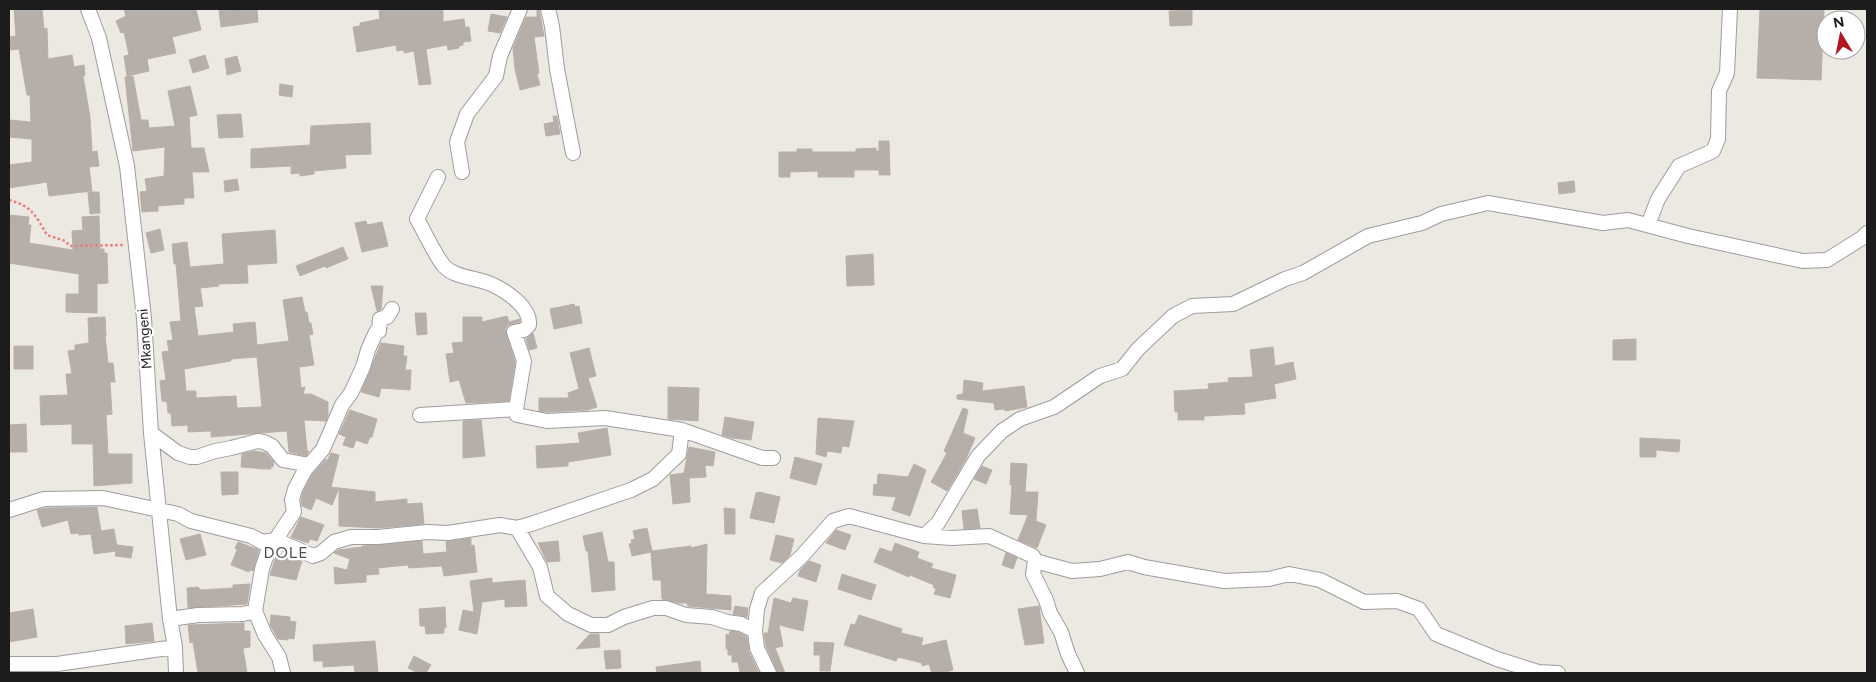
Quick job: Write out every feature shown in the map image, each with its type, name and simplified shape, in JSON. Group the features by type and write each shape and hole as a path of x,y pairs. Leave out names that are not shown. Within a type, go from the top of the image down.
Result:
{"street":[{"name":"Mkangeni","path":"88,9 99,38 125,157 144,318 151,433 176,673"},
{"path":"462,172 458,142 467,114 496,76 500,56 520,9"},
{"path":"548,9 573,153"},
{"path":"1648,225 1658,198 1679,166 1713,151 1718,139 1720,91 1727,73 1730,9"},
{"path":"438,176 417,219 444,266 460,276 493,284 521,304 529,319 529,326 524,330 514,332 524,361 516,409 517,415 547,422 605,418 682,430 762,458 773,458"},
{"path":"924,536 938,523 978,456 1002,431 1020,419 1054,407 1100,376 1122,369 1138,349 1173,316 1192,306 1233,304 1285,279 1303,273 1368,236 1422,223 1441,214 1488,202 1603,223 1628,220 1804,262 1827,260 1867,233"},
{"path":"283,673 279,656 264,635 255,611 262,568 268,551 294,512 292,500 295,489 309,466 324,449 342,405 363,368 368,350 376,332 379,331 380,319 387,317 392,309"},
{"path":"420,415 516,409"},
{"path":"9,510 44,499 103,498 178,514 191,521 251,536 262,542 276,540 313,556 334,542 351,538 378,538 427,532 448,533 500,525 517,528 632,490 653,479 679,454 682,430"},
{"path":"151,433 178,453 190,456 197,457 258,441 272,446 283,460 309,466"},
{"path":"769,673 757,648 755,631 757,609 762,593 802,556 833,521 849,516 924,536 952,538 989,536 1033,556 1035,561 1033,574 1046,600 1050,614 1061,632 1077,673"},
{"path":"517,528 540,567 547,596 568,614 591,625 608,624 653,608 666,608 686,614 712,617 741,624 755,631"},
{"path":"1035,561 1072,571 1100,569 1128,562 1144,568 1224,581 1269,579 1288,574 1320,580 1364,602 1396,601 1419,609 1436,634 1497,659 1538,672 1558,673"},
{"path":"170,619 198,615 243,614 255,611"},
{"path":"9,664 57,664 174,647"}],"path":[{"path":"9,200 34,213 46,235 65,241 70,246 121,245 135,242"}],"building":[{"path":"14,9 42,9 44,29 47,28 48,59 72,55 74,67 84,65 85,75 83,76 90,117 92,152 97,151 99,166 89,167 92,191 49,196 47,182 9,188 9,165 32,162 32,139 9,137 9,120 31,122 30,95 27,95 19,49 9,50 9,37 16,36"},
{"path":"124,9 196,9 201,30 172,37 176,53 147,59 149,71 127,76 124,56 129,55 124,32 121,33 116,21 126,16"},
{"path":"257,9 258,22 221,27 219,10"},
{"path":"379,9 443,9 443,22 464,19 465,27 469,27 471,41 463,42 463,45 459,46 459,48 448,50 447,45 426,49 431,84 419,85 414,51 404,53 404,50 397,51 396,45 357,52 353,27 360,26 360,23 380,19"},
{"path":"537,9 539,9 544,36 534,37 539,73 537,74 540,85 520,90 513,48 526,17 537,17"},
{"path":"1760,9 1824,9 1816,10 1816,60 1822,60 1821,80 1757,78"},
{"path":"1192,10 1192,25 1170,26 1169,11"},
{"path":"491,14 507,17 500,33 488,31"},
{"path":"205,55 209,68 193,73 189,60"},
{"path":"237,56 241,71 227,75 225,59"},
{"path":"133,76 141,120 148,120 149,128 175,126 168,91 190,86 197,115 189,117 191,148 204,148 209,172 192,172 194,198 184,198 184,204 158,206 158,211 142,212 140,192 147,191 145,179 164,176 165,147 133,151 125,77"},
{"path":"280,84 293,86 292,97 279,95"},
{"path":"241,114 243,137 219,138 217,115"},
{"path":"553,116 557,116 560,134 546,136 544,124 554,122"},
{"path":"370,123 371,154 345,155 346,168 314,171 314,174 300,176 300,173 291,174 291,166 251,168 251,149 310,145 311,126"},
{"path":"879,141 889,141 890,175 879,175 879,170 854,170 854,177 818,177 818,171 790,172 790,177 779,177 779,152 797,152 797,149 812,149 812,152 856,152 856,149 876,148 876,151 879,151"},
{"path":"237,179 239,190 225,192 224,181"},
{"path":"1574,181 1575,192 1559,194 1558,183"},
{"path":"88,192 99,192 100,213 90,214"},
{"path":"9,215 29,217 28,225 31,225 29,243 73,250 72,231 83,230 82,217 99,216 100,249 104,249 104,253 107,253 108,283 97,284 97,313 66,312 66,294 79,294 79,274 9,263"},
{"path":"366,221 367,225 382,222 388,246 362,252 355,223"},
{"path":"160,229 164,250 151,253 146,233"},
{"path":"275,230 277,263 247,265 248,283 218,284 219,286 200,288 203,306 194,307 198,336 234,332 233,324 255,322 257,345 289,341 283,300 302,297 313,334 309,335 314,365 299,367 301,388 305,387 303,394 311,394 328,402 326,421 304,420 307,451 309,451 306,456 289,452 287,431 211,437 211,431 188,432 188,425 172,426 171,413 168,413 167,402 162,401 160,381 166,380 162,352 169,351 167,341 173,340 170,322 181,321 176,264 174,264 172,244 187,242 190,267 224,264 222,234","holes":["257,357 262,407 237,408 236,396 196,398 196,391 186,391 184,369 231,361 231,359"]},
{"path":"343,247 348,259 300,276 296,266"},
{"path":"873,254 874,285 847,286 846,256"},
{"path":"371,286 383,286 381,310 377,311"},
{"path":"574,304 575,307 579,306 582,323 554,329 550,309"},
{"path":"415,313 426,313 427,334 417,335"},
{"path":"507,316 509,322 520,319 520,322 508,325 505,330 515,362 509,401 466,403 459,380 450,382 446,354 454,353 452,343 463,342 463,317 482,317 482,322"},
{"path":"105,317 108,363 113,363 115,382 110,382 112,414 106,415 108,454 132,454 132,483 94,486 93,444 72,444 72,424 41,425 40,396 68,395 66,374 72,374 68,351 75,350 75,345 89,343 88,318"},
{"path":"533,333 537,348 529,350 526,339"},
{"path":"1636,339 1636,360 1613,360 1613,340"},
{"path":"381,343 404,346 403,356 407,356 405,370 411,370 410,390 381,388 379,397 361,392"},
{"path":"14,346 33,346 33,369 14,369"},
{"path":"1273,347 1275,366 1293,362 1296,379 1274,384 1276,398 1244,403 1245,414 1204,416 1204,420 1178,420 1178,412 1175,412 1174,391 1209,389 1208,384 1229,382 1228,378 1253,377 1250,350"},
{"path":"589,348 596,376 588,378 597,407 587,410 539,411 539,398 569,398 568,393 579,389 570,353"},
{"path":"964,380 983,383 982,391 1024,386 1027,407 1005,411 1005,409 995,410 994,403 957,399 957,395 963,394"},
{"path":"668,387 699,388 698,421 668,419"},
{"path":"963,408 968,410 963,433 975,438 966,459 947,491 931,482 947,453 944,451"},
{"path":"350,410 377,419 372,437 370,437 367,444 356,440 353,448 343,445 346,437 339,434"},
{"path":"725,417 754,422 751,440 722,435"},
{"path":"818,418 854,421 849,447 842,446 841,453 827,451 826,457 816,454"},
{"path":"481,420 485,456 463,458 463,421"},
{"path":"26,424 27,452 9,452 9,425"},
{"path":"607,428 611,455 568,462 568,466 537,468 536,446 580,443 578,433"},
{"path":"1640,438 1680,440 1679,452 1656,450 1656,457 1640,457"},
{"path":"689,447 715,452 713,466 705,465 706,477 689,478 690,502 673,504 670,475 684,473"},
{"path":"255,451 266,453 274,462 271,469 241,467 242,454"},
{"path":"331,453 339,455 331,487 339,488 332,505 316,498 311,510 302,506 303,492 312,475 326,459 326,463"},
{"path":"795,457 822,464 816,485 790,478"},
{"path":"1011,463 1027,464 1025,492 1038,492 1036,521 1046,525 1037,548 1018,540 1028,515 1010,514"},
{"path":"914,464 926,470 910,516 892,510 896,497 873,495 874,484 877,485 878,474 908,477"},
{"path":"982,466 992,470 986,484 974,479"},
{"path":"221,472 238,472 238,494 222,495"},
{"path":"339,488 375,492 375,502 407,499 407,504 422,503 424,524 378,528 339,526"},
{"path":"756,493 780,497 774,523 750,518"},
{"path":"97,507 101,531 114,529 117,547 117,545 133,547 131,558 115,556 116,551 94,554 91,534 71,534 68,520 42,527 37,510"},
{"path":"724,508 735,509 735,534 725,534"},
{"path":"977,509 980,528 964,529 962,511"},
{"path":"301,517 324,525 317,541 310,539 308,543 291,537"},
{"path":"647,528 652,551 691,546 691,548 707,544 706,594 731,596 731,610 688,606 687,603 662,599 661,580 653,580 651,552 632,556 629,544 632,543 631,540 635,539 633,531"},
{"path":"836,530 851,535 845,550 826,543"},
{"path":"602,532 608,562 614,562 615,590 592,592 588,551 586,551 583,536"},
{"path":"200,534 206,555 186,560 180,539"},
{"path":"776,535 794,539 790,555 782,563 770,560"},
{"path":"471,538 471,546 474,545 477,572 444,576 442,566 409,568 408,565 378,568 379,574 366,575 366,582 335,584 334,567 347,570 350,559 334,553 338,550 422,541 423,554 447,552 446,542"},
{"path":"558,541 560,561 547,562 538,543"},
{"path":"238,542 259,550 253,571 249,570 249,572 231,565"},
{"path":"895,543 919,552 917,558 933,564 931,568 956,575 950,598 934,594 936,589 933,587 934,585 874,562 880,548 892,552"},
{"path":"277,553 302,561 296,580 270,575"},
{"path":"1006,553 1017,558 1013,569 1002,565"},
{"path":"809,561 821,565 816,582 798,576 800,570"},
{"path":"842,574 876,585 871,600 838,589"},
{"path":"492,578 492,583 525,580 527,606 505,607 505,599 482,602 477,634 459,630 463,610 474,612 470,581"},
{"path":"250,584 247,604 188,608 187,588 198,587 201,590 233,588 233,585"},
{"path":"774,598 791,603 793,598 808,601 803,631 779,625 783,646 775,648 785,673 778,673 766,646 764,633 768,633"},
{"path":"735,606 748,608 747,617 733,614"},
{"path":"1039,606 1044,643 1025,645 1018,609"},
{"path":"445,607 446,628 444,627 444,633 426,634 425,626 420,626 419,609"},
{"path":"33,609 37,637 9,642 9,613"},
{"path":"271,615 290,617 290,621 296,622 294,639 278,639 270,625"},
{"path":"859,615 902,629 901,633 923,638 921,646 946,640 953,670 932,673 929,664 922,666 922,663 898,657 896,661 844,645 851,624 855,625"},
{"path":"152,623 154,641 126,644 125,626"},
{"path":"244,623 244,631 250,631 250,647 243,648 247,673 198,673 193,642 190,643 188,625"},
{"path":"730,631 738,632 747,637 749,652 759,673 740,673 738,662 732,662 732,655 728,655 728,649 726,649 726,634 729,635"},
{"path":"590,634 599,634 600,647 576,649"},
{"path":"375,641 378,672 355,673 354,665 323,667 323,661 314,661 313,645"},
{"path":"814,642 834,643 830,671 820,671 820,655 814,655"},
{"path":"620,650 621,668 606,669 604,651"},
{"path":"414,656 431,665 426,673 418,673 408,668"},
{"path":"700,661 701,673 657,673 656,667"}],"district":[{"name":"DOLE","path":"286,552"}]}
